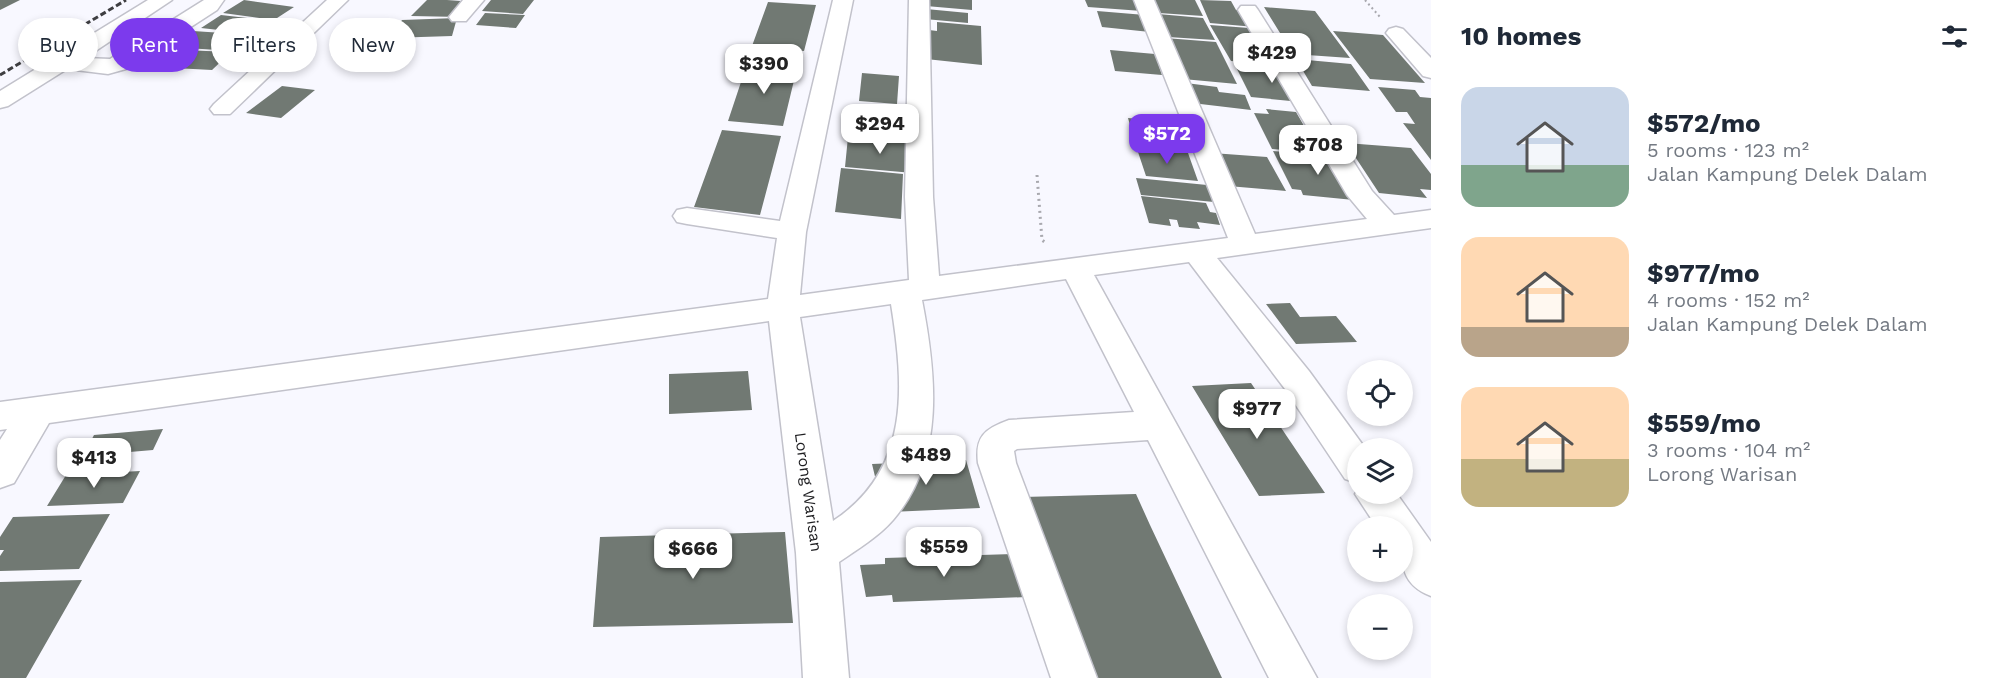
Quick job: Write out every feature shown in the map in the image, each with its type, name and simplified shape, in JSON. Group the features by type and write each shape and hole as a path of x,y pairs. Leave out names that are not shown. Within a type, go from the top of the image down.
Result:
{"street":[{"path":"98,41 162,0"},
{"path":"98,66 108,67 118,64 210,6 214,0"},
{"path":"222,109 338,0"},
{"path":"459,17 474,0"},
{"name":"Lorong Warisan","path":"826,678 817,553 783,307 792,232 843,0"},
{"path":"817,553 859,527 886,500 904,462 918,405 915,290 919,197 919,0"},
{"path":"1144,0 1178,87 1245,244"},
{"path":"1248,10 1361,195 1387,225"},
{"path":"1396,33 1431,72"},
{"path":"0,101 49,72"},
{"path":"687,216 792,232"},
{"path":"0,416 1431,219"},
{"path":"1197,252 1297,380 1347,452"},
{"path":"1075,268 1294,678"},
{"path":"0,472 38,410"},
{"path":"1074,678 997,463 995,446 1009,435 1160,425"},
{"path":"1413,550 1431,577"}],"path":[{"path":"1037,175 1042,240 1075,268"}],"building":[{"path":"0,0 20,0 0,10"},
{"path":"244,0 294,7 277,18 223,13"},
{"path":"427,0 475,2 461,17 411,16"},
{"path":"491,0 534,0 523,14 482,11"},
{"path":"926,0 972,0 972,10 926,6"},
{"path":"1085,0 1138,0 1142,11 1088,7"},
{"path":"1154,0 1195,0 1203,16 1159,13"},
{"path":"1200,0 1231,1 1236,10 1246,10 1255,27 1210,23"},
{"path":"768,2 816,5 804,51 752,46"},
{"path":"1264,7 1315,11 1350,58 1293,54"},
{"path":"926,9 968,13 968,23 925,19"},
{"path":"1097,11 1145,15 1150,32 1102,27"},
{"path":"485,13 525,15 516,28 476,25"},
{"path":"1158,14 1203,18 1215,40 1168,37"},
{"path":"221,15 247,18 216,18"},
{"path":"457,18 452,36 416,37 416,19"},
{"path":"211,22 211,29 201,28"},
{"path":"937,22 981,26 982,65 926,59 929,30 937,31"},
{"path":"1210,25 1249,28 1281,65 1231,61"},
{"path":"199,31 211,32 211,50 199,49"},
{"path":"1333,31 1383,35 1425,83 1370,79"},
{"path":"1165,38 1216,42 1237,84 1183,79"},
{"path":"1110,50 1155,54 1162,75 1115,71"},
{"path":"199,51 211,51 211,70 199,69"},
{"path":"1296,59 1351,64 1370,91 1312,86"},
{"path":"747,64 797,68 783,126 728,121"},
{"path":"1235,65 1291,70 1311,103 1251,97"},
{"path":"862,73 899,76 897,104 859,101"},
{"path":"1186,83 1217,87 1219,92 1245,95 1251,110 1192,103"},
{"path":"282,86 315,90 281,118 246,113"},
{"path":"1378,87 1415,90 1420,97 1431,98 1431,160 1403,123 1415,124 1407,112 1396,112"},
{"path":"1266,109 1296,112 1314,143 1291,141 1297,151 1272,149 1254,113 1269,114"},
{"path":"1128,118 1181,123 1190,148 1135,143"},
{"path":"722,130 781,136 760,215 694,207"},
{"path":"848,137 914,143 913,173 845,167"},
{"path":"1346,143 1411,148 1431,174 1431,190 1420,189 1427,198 1379,193"},
{"path":"1137,149 1188,153 1198,181 1146,176"},
{"path":"1273,151 1338,157 1364,201 1303,195 1301,190 1292,189"},
{"path":"1212,153 1267,157 1286,191 1228,186"},
{"path":"841,168 903,174 901,219 835,212"},
{"path":"1136,178 1207,185 1214,202 1141,195"},
{"path":"1141,196 1206,203 1210,212 1216,213 1220,225 1197,222 1200,229 1179,227 1177,220 1169,219 1171,226 1149,223"},
{"path":"1290,303 1300,317 1336,316 1357,342 1296,344 1266,304"},
{"path":"748,371 752,410 669,414 669,374"},
{"path":"1251,383 1325,493 1259,496 1192,386"},
{"path":"163,429 153,450 83,456 94,435"},
{"path":"966,460 980,508 890,512 878,489 872,464"},
{"path":"140,471 123,503 47,506 66,475"},
{"path":"1136,494 1222,678 1086,678 1023,497"},
{"path":"110,514 79,569 0,571 0,556 4,550 0,550 0,537 13,517"},
{"path":"785,532 793,623 593,627 600,537"},
{"path":"1013,554 1026,597 893,602 892,595 866,597 860,565 885,564 885,558"},
{"path":"82,580 26,678 0,678 0,582"}],"railway":[{"path":"0,75 126,0"}]}
